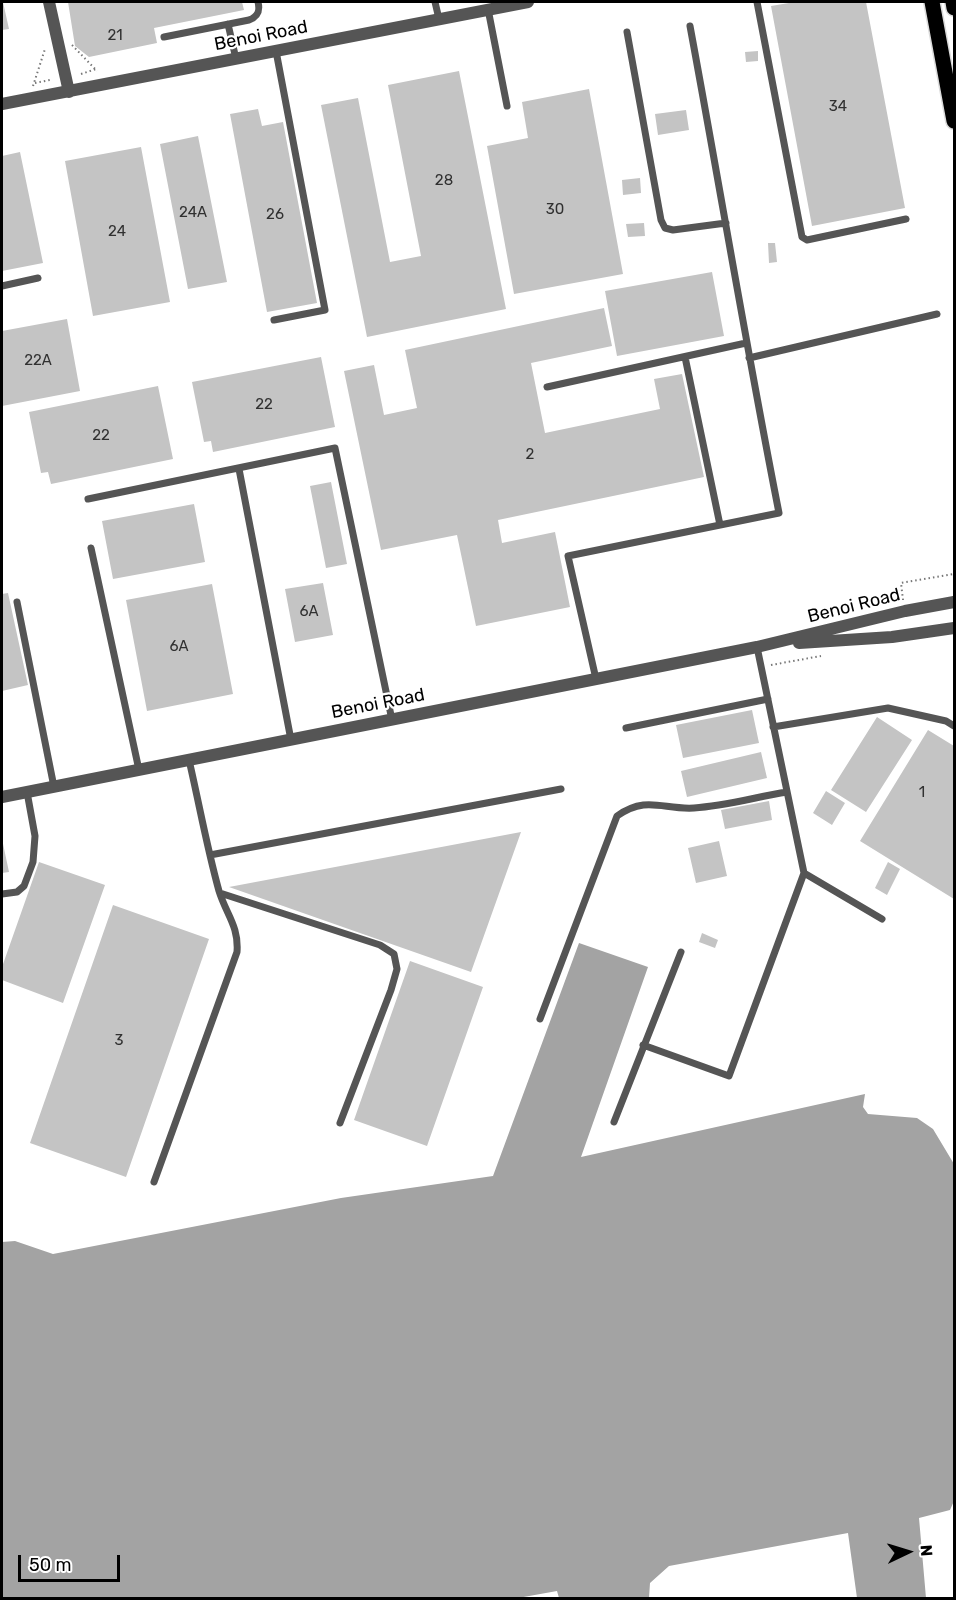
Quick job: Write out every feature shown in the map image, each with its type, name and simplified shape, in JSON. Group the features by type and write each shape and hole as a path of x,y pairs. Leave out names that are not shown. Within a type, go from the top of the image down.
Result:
{"main road":[{"path":"932,2 954,121"},
{"path":"953,2 954,8"}],"street":[{"path":"49,2 69,92"},
{"name":"Benoi Road","path":"2,104 528,2"},
{"name":"Benoi Road","path":"2,797 760,647 905,611 954,602"},
{"name":"Benoi Road","path":"760,647 892,637 954,628"}],"lane":[{"path":"164,37 254,18 260,10 258,2"},
{"path":"435,2 439,19"},
{"path":"757,2 802,237 807,240 906,219"},
{"path":"488,9 507,106"},
{"path":"228,24 236,59"},
{"path":"596,679 568,556 779,513 748,358 690,26"},
{"path":"627,32 661,220 665,228 673,230 726,224"},
{"path":"274,320 325,310 276,51"},
{"path":"2,286 38,279"},
{"path":"748,358 937,314"},
{"path":"547,387 746,343"},
{"path":"685,357 720,525"},
{"path":"88,499 335,448 392,720"},
{"path":"239,469 291,740"},
{"path":"91,548 140,770"},
{"path":"17,602 54,787"},
{"path":"643,1045 729,1076 804,873 773,727 760,647"},
{"path":"626,728 768,699"},
{"path":"773,727 888,708 946,721 954,726"},
{"path":"154,1182 237,952 238,942 235,926 220,893 189,760"},
{"path":"210,855 561,789"},
{"path":"2,894 17,892 24,886 33,862 35,836 27,792"},
{"path":"540,1019 617,816 631,806 666,804 693,808 787,792"},
{"path":"804,873 882,919"},
{"path":"220,893 380,945 394,954 397,969 391,990 340,1123"},
{"path":"614,1122 681,952"}],"path":[{"path":"72,45 109,84"},
{"path":"28,99 46,46"},
{"path":"79,75 96,69"},
{"path":"34,83 53,80"},
{"path":"905,611 901,583 954,574"}],"shaded area":[{"path":"579,943 648,967 581,1157 865,1094 863,1107 868,1114 917,1118 933,1129 954,1164 954,1501 950,1510 919,1518 926,1598 857,1598 848,1533 669,1566 650,1583 649,1598 559,1598 557,1591 518,1598 2,1598 2,1242 15,1241 53,1254 341,1198 493,1176"}],"building":[{"path":"2,2 9,29 2,30"},
{"path":"68,2 242,2 244,10 154,28 157,43 89,57 75,46"},
{"path":"795,2 866,2 905,208 812,226 771,6"},
{"path":"758,51 758,61 746,62 745,52"},
{"path":"459,71 506,309 367,337 321,105 358,98 390,262 421,256 388,85"},
{"path":"589,89 623,274 514,294 487,146 528,138 522,102"},
{"path":"258,109 262,126 283,122 317,303 267,312 230,114"},
{"path":"686,110 689,130 658,135 655,114"},
{"path":"198,136 227,282 188,289 160,144"},
{"path":"141,147 170,302 93,316 65,161"},
{"path":"20,152 43,263 2,271 2,156"},
{"path":"640,178 641,193 623,195 622,180"},
{"path":"644,223 645,236 628,237 626,224"},
{"path":"768,243 775,243 777,262 769,263"},
{"path":"712,272 724,336 617,356 605,291"},
{"path":"604,308 612,346 531,363 545,433 660,409 654,379 682,374 704,477 498,520 502,543 555,532 570,607 476,626 457,535 381,550 344,371 374,365 384,415 417,408 405,350"},
{"path":"67,319 80,391 2,406 2,331"},
{"path":"321,357 335,427 213,452 211,441 204,442 192,382"},
{"path":"158,386 173,459 51,484 48,472 41,473 29,412"},
{"path":"331,482 347,564 326,568 310,486"},
{"path":"194,504 205,562 113,579 102,521"},
{"path":"323,583 333,635 295,642 285,589"},
{"path":"212,584 233,694 147,711 126,600"},
{"path":"8,593 28,685 2,691 2,594"},
{"path":"752,710 759,743 683,758 676,725"},
{"path":"877,717 912,740 866,812 831,790"},
{"path":"928,730 954,746 954,899 860,841"},
{"path":"761,752 767,778 687,797 681,771"},
{"path":"826,791 845,803 832,825 813,813"},
{"path":"769,801 772,820 725,829 721,810"},
{"path":"521,832 471,972 229,887"},
{"path":"2,839 9,872 2,873"},
{"path":"719,841 727,876 696,883 688,848"},
{"path":"39,862 105,885 63,1003 2,980 2,967"},
{"path":"888,862 900,869 887,895 875,888"},
{"path":"113,905 209,939 126,1177 30,1143"},
{"path":"702,933 718,940 715,948 699,942"},
{"path":"410,961 483,987 427,1146 354,1120"}]}
